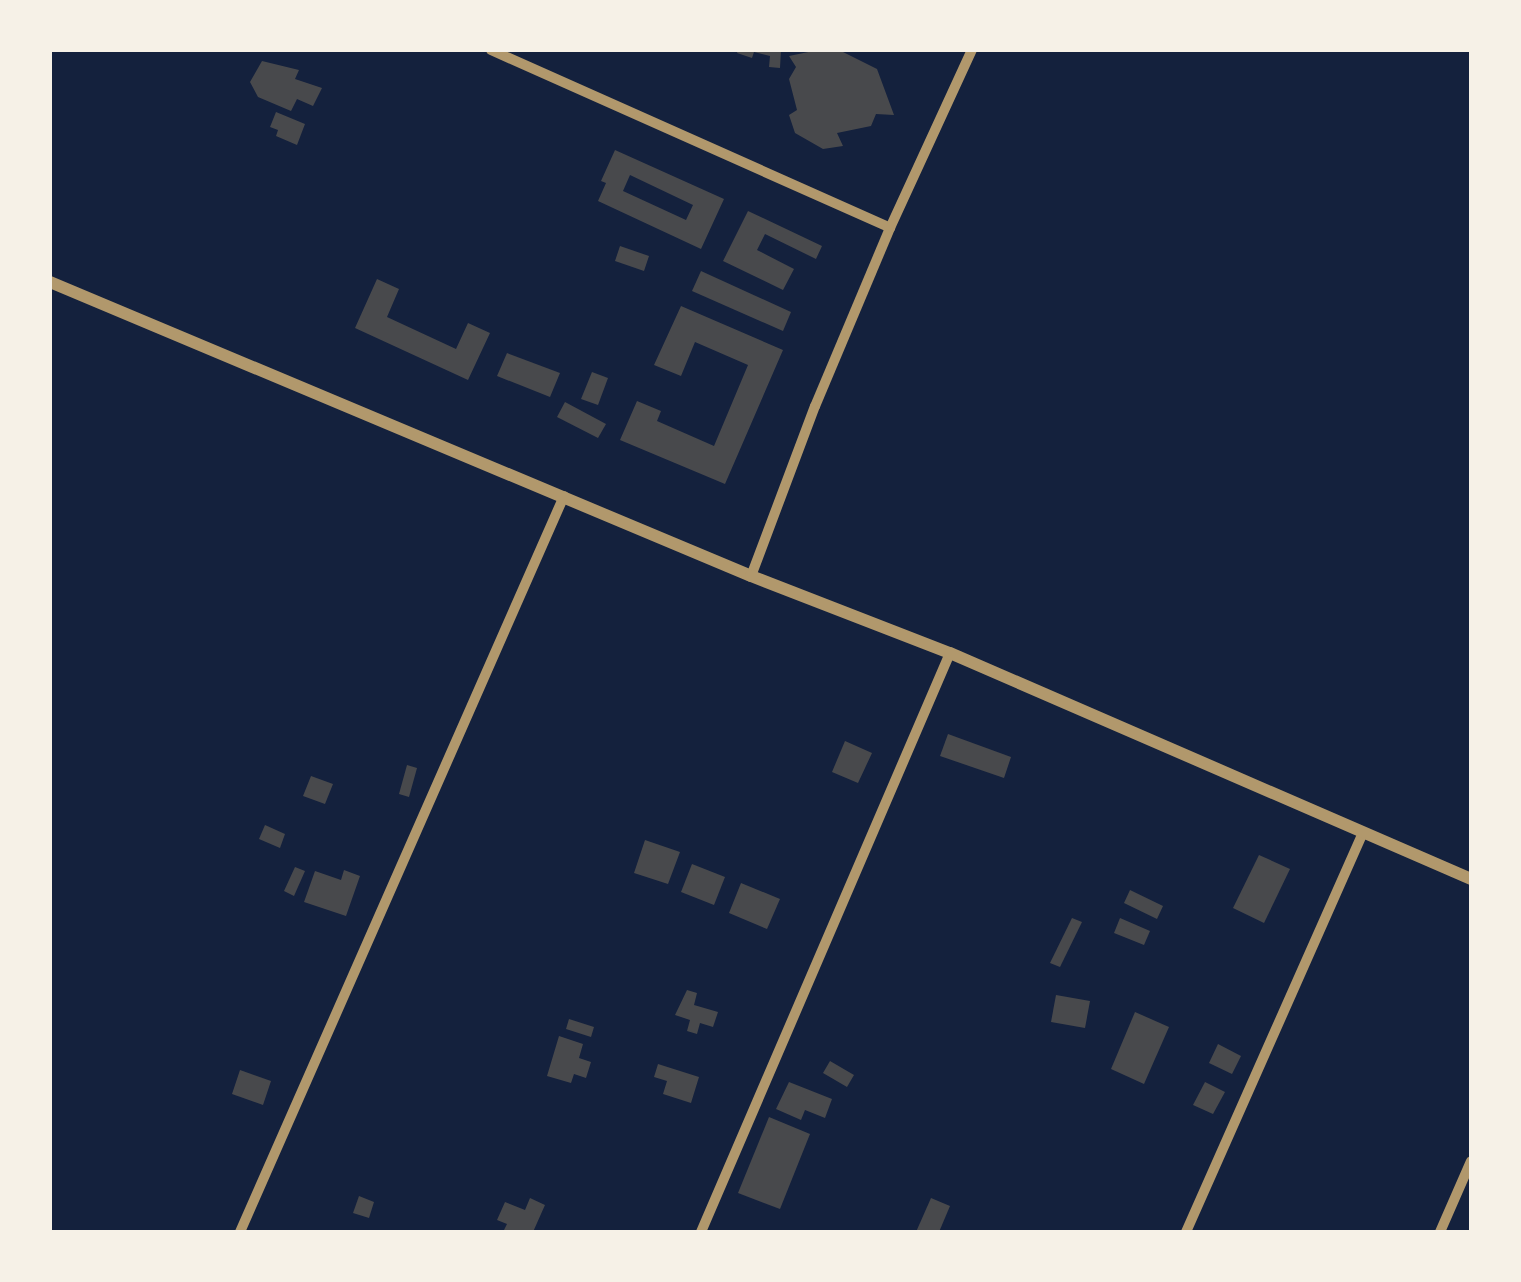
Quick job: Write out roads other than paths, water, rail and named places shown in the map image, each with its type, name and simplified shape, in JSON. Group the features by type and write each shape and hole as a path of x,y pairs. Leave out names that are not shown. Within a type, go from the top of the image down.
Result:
{"street":[{"path":"491,50 890,228"},
{"path":"750,576 814,406 972,50"},
{"path":"50,282 750,576 950,653 1471,879"},
{"path":"240,1232 564,496"},
{"path":"702,1232 950,653"},
{"path":"1186,1232 1362,832"},
{"path":"1440,1232 1471,1161"}]}
